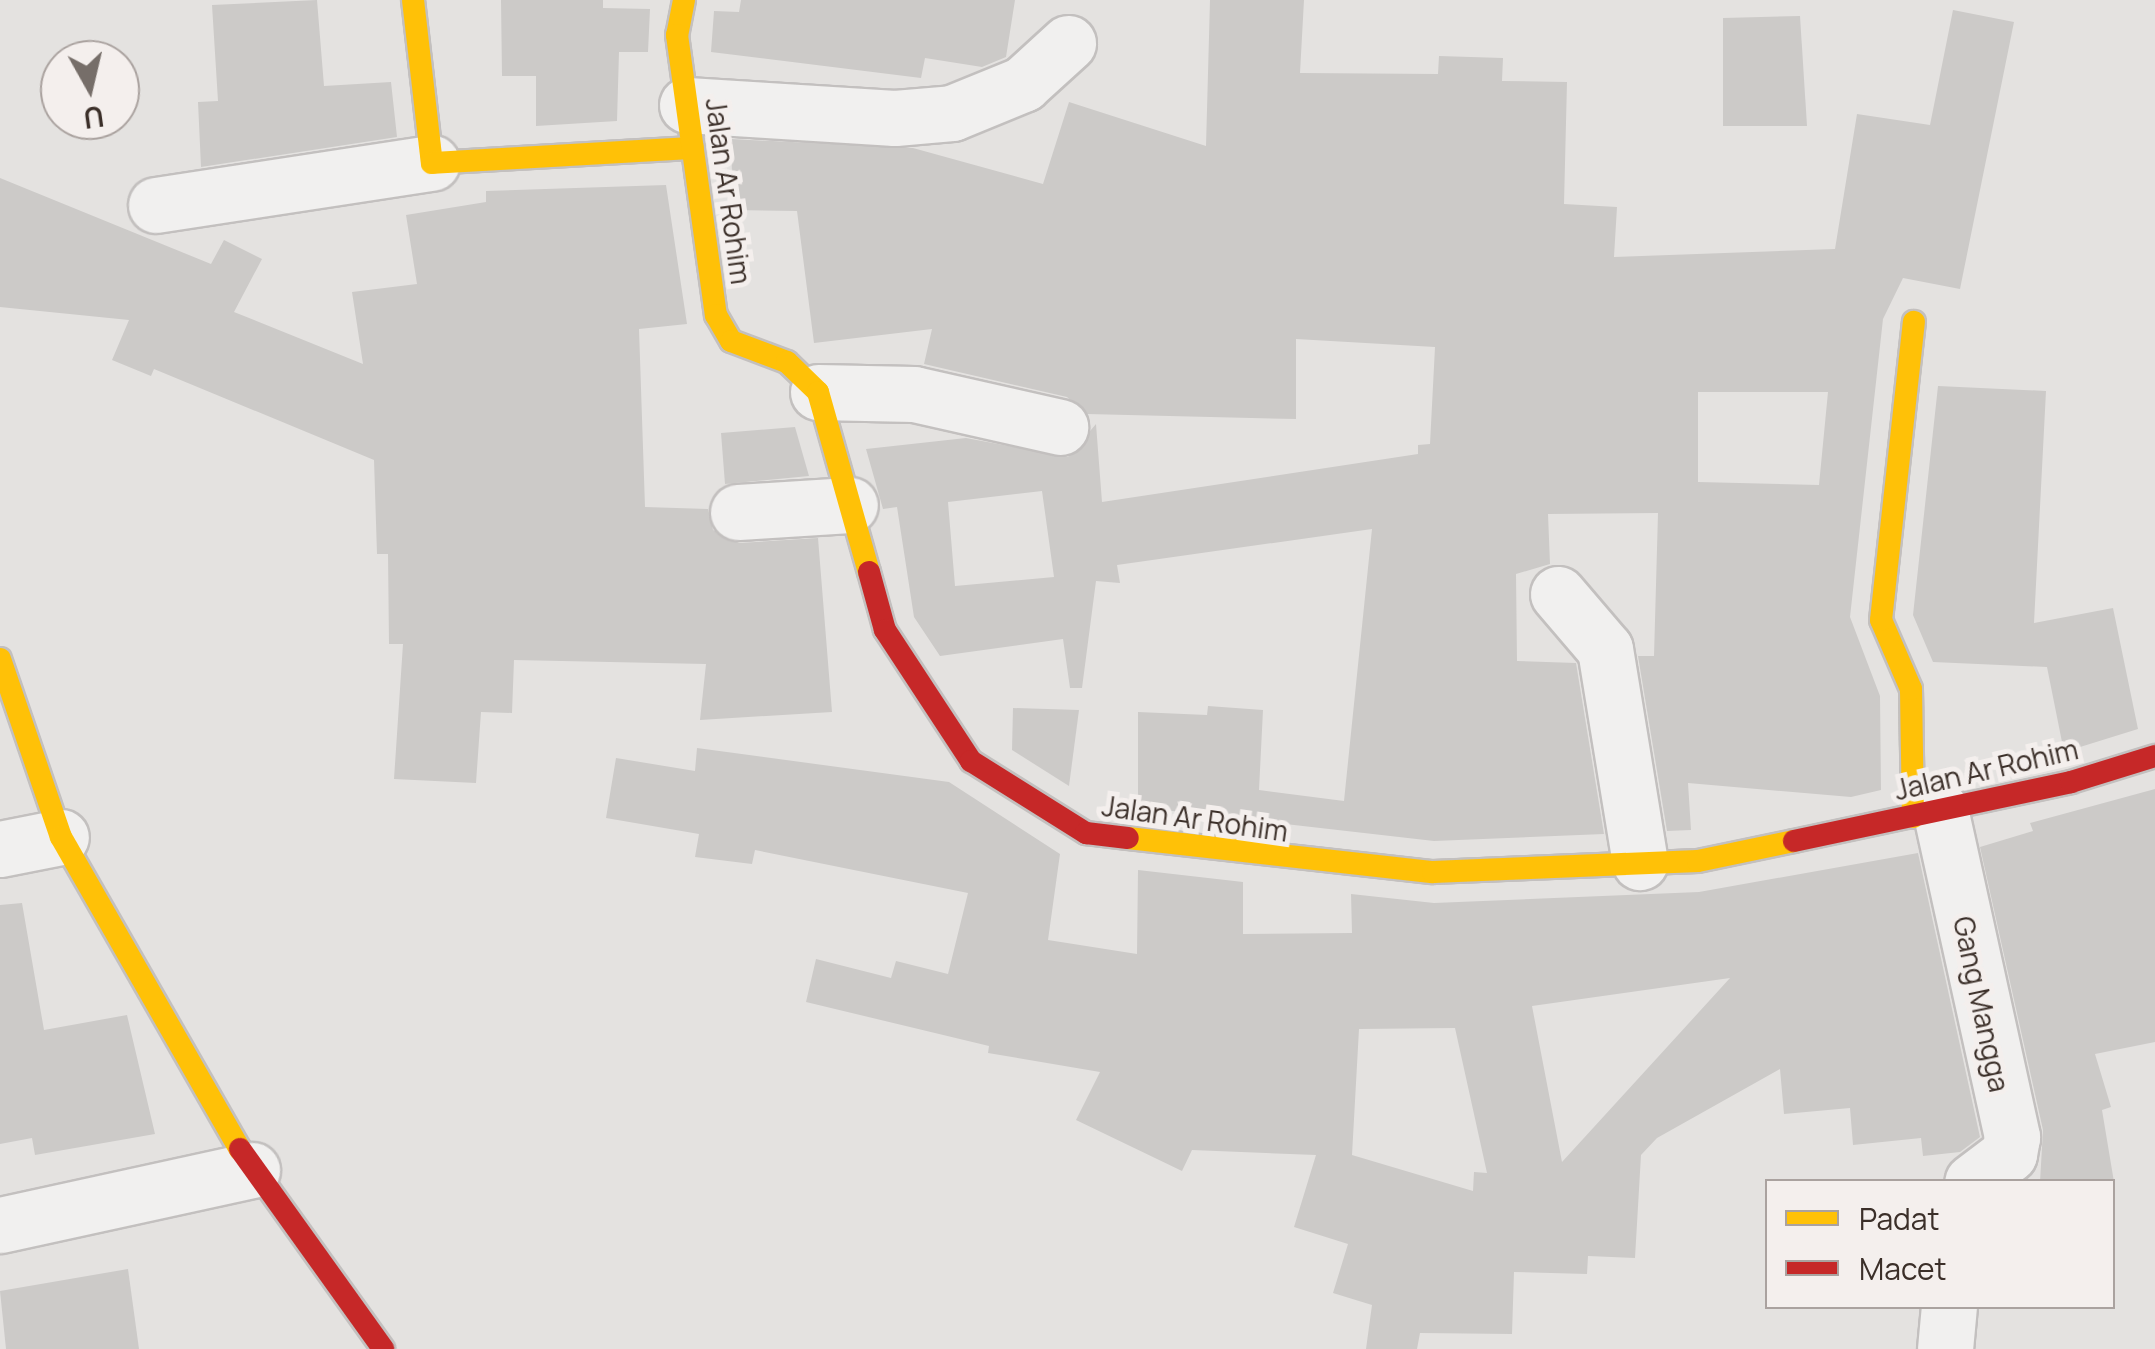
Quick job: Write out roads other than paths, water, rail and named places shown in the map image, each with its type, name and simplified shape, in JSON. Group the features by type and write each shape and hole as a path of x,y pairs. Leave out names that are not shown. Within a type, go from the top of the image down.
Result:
{"street":[{"path":"413,0 432,163"},
{"name":"Jalan Ar Rohim","path":"684,0 677,34 716,315 731,341 787,362 818,392 885,630 971,761 1086,833 1433,872 1698,861 1926,813 2155,756"},
{"path":"156,205 690,126 952,113 1023,84 1068,44"},
{"path":"1914,322 1881,620 1911,689 1926,813"},
{"path":"818,392 914,394 1060,427"},
{"path":"738,512 850,505"},
{"path":"1558,594 1605,649 1640,862"},
{"path":"0,659 61,837 252,1170 382,1349"},
{"name":"Gang Mangga","path":"1926,813 2012,1138 2009,1154 1976,1179"},
{"path":"0,849 61,837"},
{"path":"0,1225 252,1170"},
{"path":"1945,1349 1948,1309"}]}
